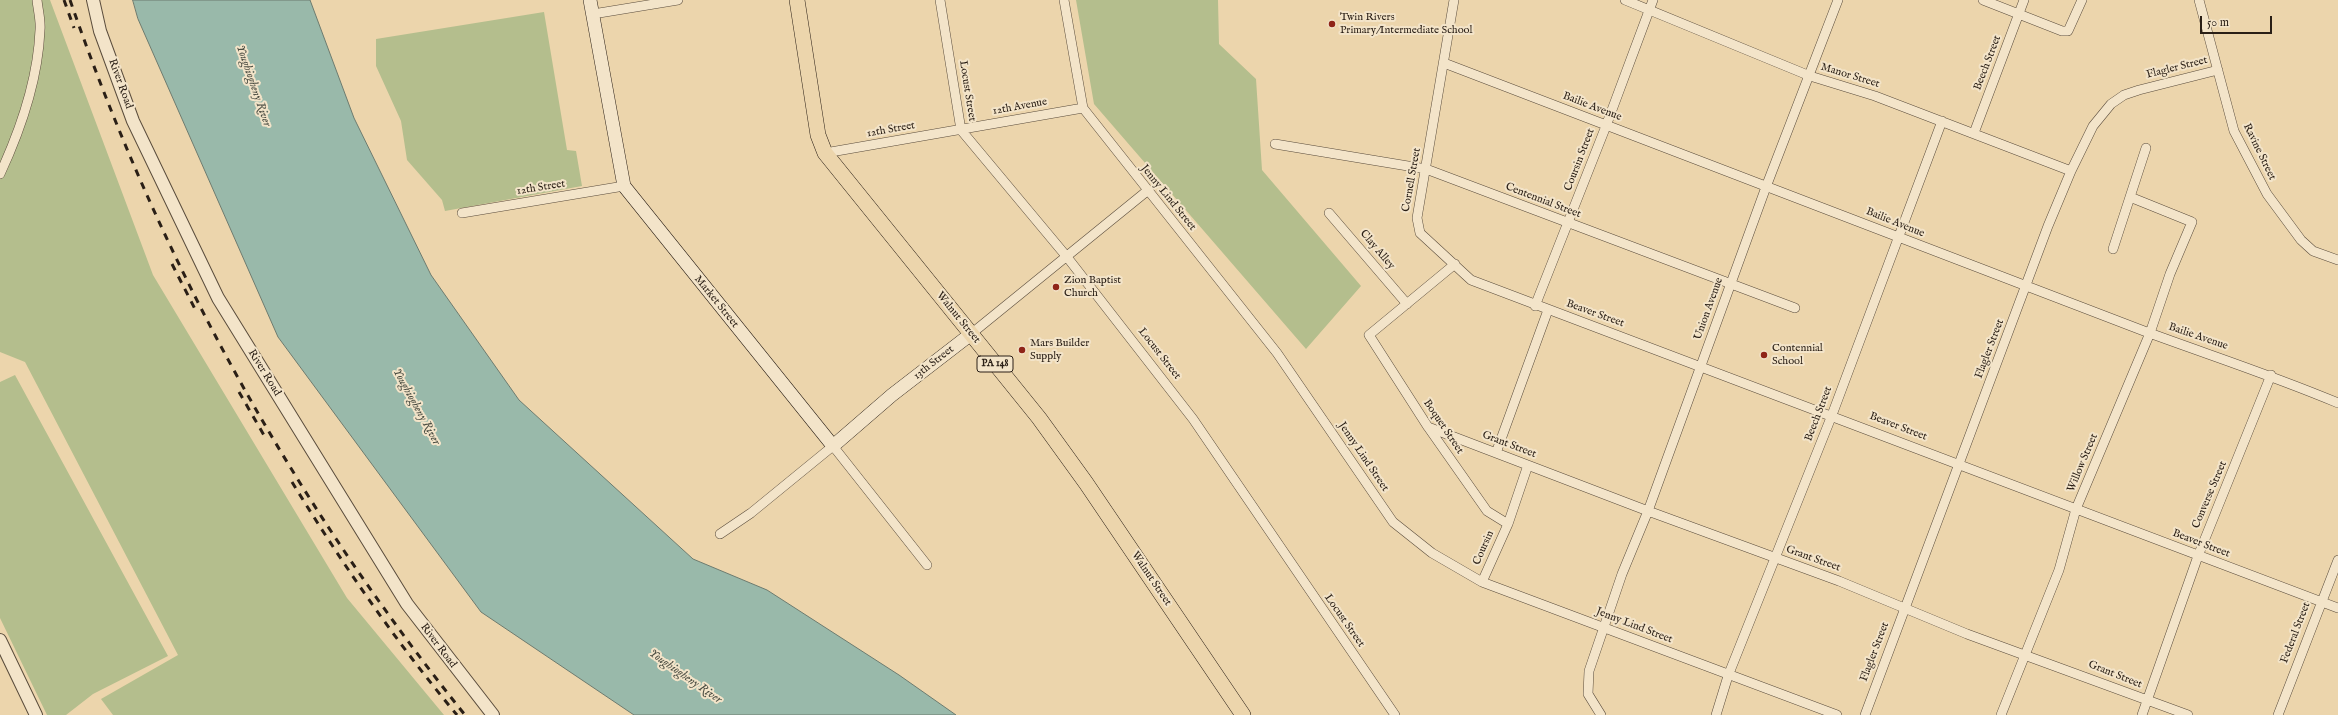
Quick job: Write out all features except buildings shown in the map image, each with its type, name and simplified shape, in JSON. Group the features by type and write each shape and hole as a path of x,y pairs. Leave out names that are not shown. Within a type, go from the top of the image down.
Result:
{"main road":[{"name":"Market Street","path":"590,0 624,186 833,446"},
{"name":"Walnut Street","path":"797,0 818,135 825,153 1039,418 1086,483 1241,714"},
{"name":"13th Street","path":"833,446 971,334"}],"street":[{"path":"0,174 15,142 32,79 40,30 36,0"},
{"name":"River Road","path":"93,0 100,31 133,121 218,298 407,604 492,715"},
{"path":"593,14 678,0"},
{"name":"Locust Street","path":"940,0 961,130 1067,257 1193,419 1395,715"},
{"name":"Jenny Lind Street","path":"1064,0 1083,108 1147,191 1277,353 1392,522 1432,553 1482,582 1604,627 1728,676 1837,715"},
{"name":"Cornell Street","path":"1454,0 1417,218 1420,233 1455,264"},
{"name":"Manor Street","path":"1625,0 1651,4 1810,76 1875,96 2070,171"},
{"name":"Union Avenue","path":"1601,715 1588,694 1589,671 1622,574 1648,512 1702,367 1766,187 1838,0"},
{"path":"1983,0 2062,31 2068,31 2082,0"},
{"name":"Beech Street","path":"1974,134 2024,0"},
{"name":"Ravine Street","path":"2199,0 2234,131 2267,194 2301,240 2313,251 2338,260"},
{"name":"Coursin Street","path":"1535,306 1606,126 1651,4"},
{"name":"Bailie Avenue","path":"1444,63 1899,238 2027,285 2150,333 2271,375 2338,402"},
{"name":"Flagler Street","path":"1865,715 2070,171 2093,126 2111,104 2124,95 2218,70"},
{"name":"12th Avenue","path":"961,130 1083,108"},
{"name":"Beech Street","path":"1716,715 1728,676 1832,415 1942,121"},
{"name":"12th Street","path":"825,153 961,130"},
{"name":"Centennial Street","path":"1275,144 1426,169 1730,286 1795,308"},
{"path":"2113,249 2146,148"},
{"name":"12th Street","path":"462,213 624,186"},
{"name":"13th Street","path":"971,334 1147,191"},
{"name":"Willow Street","path":"2001,715 2059,570 2076,509 2150,333 2170,274 2192,222 2130,196"},
{"name":"Clay Alley","path":"1329,213 1407,304"},
{"path":"1407,304 1455,264"},
{"name":"Beaver Street","path":"1455,264 1471,280 1535,306 1960,463 2198,556 2338,608"},
{"name":"Boquet Street","path":"1407,304 1369,335 1428,427 1487,511 1508,524"},
{"path":"1496,453 1548,310"},
{"name":"Converse Street","path":"2142,715 2198,556 2271,375"},
{"name":"Grant Street","path":"1428,427 1648,512 1775,558 2026,655 2087,676 2148,701 2188,715"},
{"name":"13th Street","path":"720,534 751,513 833,446"},
{"name":"Market Street","path":"833,446 927,564"},
{"path":"1508,524 1528,465"},
{"name":"Coursin","path":"1482,582 1508,524"},
{"name":"Federal Street","path":"2278,715 2338,560"},
{"path":"0,640 36,715"}],"green space":[{"path":"0,0 50,0 153,275 347,598 444,715 113,715 101,699 178,655 25,362 0,352"},
{"path":"1076,0 1218,0 1219,44 1256,79 1262,170 1361,286 1306,349 1094,104"},
{"path":"544,12 567,150 576,151 582,186 445,211 442,200 407,160 401,121 376,66 376,39"},
{"path":"15,375 168,656 93,694 66,715 47,715 0,618 0,382"}],"water":[{"name":"Youghiogheny River","path":"133,0 310,0 354,118 431,275 519,400 693,559 767,590 899,675 956,715 634,715 481,612 278,337 138,19"}],"railway":[{"path":"64,0 74,28"},
{"path":"70,0 106,97 146,192 189,285 236,375 288,463 343,549 402,633 465,715"},
{"path":"172,264 196,311"},
{"path":"239,392 265,437"},
{"path":"292,482 370,601 412,659 457,715"}],"place":[{"name":"Twin Rivers Primary/Intermediate School","path":"1332,24"},
{"name":"Zion Baptist Church","path":"1056,287"},
{"name":"Mars Builder Supply","path":"1022,350"},
{"name":"Contennial School","path":"1764,355"}]}
